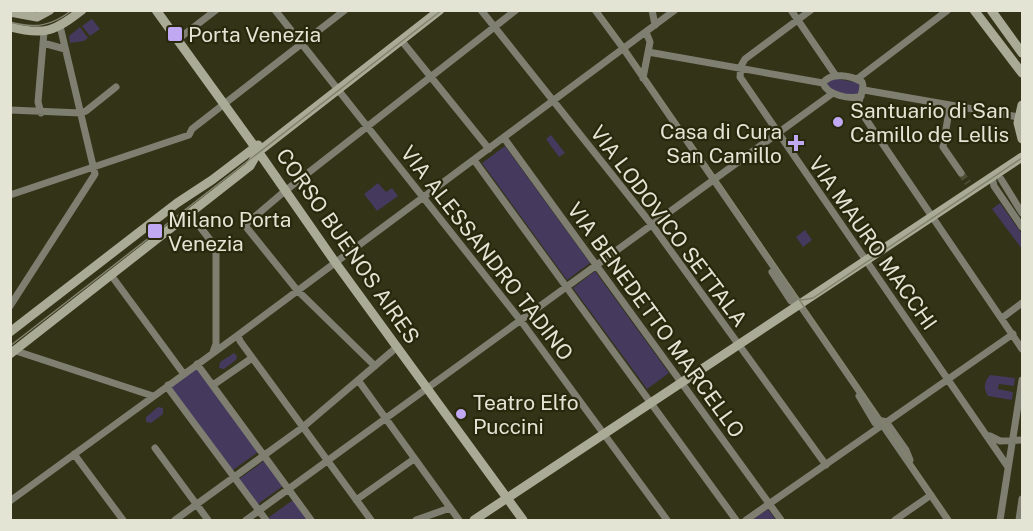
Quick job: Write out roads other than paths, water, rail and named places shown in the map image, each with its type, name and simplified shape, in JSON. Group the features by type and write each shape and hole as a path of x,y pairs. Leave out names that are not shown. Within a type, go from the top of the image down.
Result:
{"street":[{"path":"10,27 44,32 60,26 82,10"},
{"path":"177,40 216,10"},
{"name":"VIA ALESSANDRO TADINO","path":"275,10 609,432 667,520"},
{"path":"10,195 189,135 192,129 345,10"},
{"path":"10,332 188,195 300,119 440,10"},
{"name":"VIA LODOVICO SETTALA","path":"481,10 652,225 826,465"},
{"path":"375,366 297,290 246,224 516,10"},
{"path":"595,10 834,354 855,385 861,401 875,423 883,423 907,451 912,468 948,520"},
{"path":"652,10 655,26"},
{"path":"10,501 183,373 236,337 675,10"},
{"path":"791,10 836,76"},
{"path":"740,68 745,59 811,10"},
{"path":"857,79 948,10"},
{"path":"974,10 1023,73"},
{"path":"991,10 1023,53"},
{"path":"10,12 31,17 48,12 38,102 41,113"},
{"name":"CORSO BUENOS AIRES","path":"157,12 523,520"},
{"path":"13,303 94,178 94,166 60,26"},
{"path":"643,78 650,41 646,32"},
{"path":"401,40 489,149"},
{"path":"43,43 65,50"},
{"path":"648,52 823,83"},
{"name":"VIA MAURO MACCHI","path":"740,68 740,77 778,134 1008,467"},
{"path":"823,83 828,77 836,76 857,79 863,84 859,108 1023,349"},
{"path":"823,83 826,90 856,98 862,93 1019,117"},
{"path":"13,111 81,113 116,87"},
{"path":"246,520 833,93"},
{"path":"13,111 38,102"},
{"path":"950,105 944,148 961,173"},
{"path":"1022,134 1019,117 1023,105"},
{"name":"VIA BENEDETTO MARCELLO","path":"504,138 781,520"},
{"path":"12,351 250,166 257,149"},
{"path":"995,180 1023,157"},
{"path":"474,160 736,520"},
{"path":"484,520 502,509 513,488 545,467 562,463 609,432 800,305 812,291 834,275 852,270 934,218 972,189 995,180 1023,164"},
{"path":"995,180 1004,187 1023,213"},
{"path":"995,180 1023,227"},
{"path":"188,195 186,206 211,241 216,256 216,344 213,352"},
{"path":"111,275 183,373"},
{"path":"1002,318 1023,303"},
{"path":"216,328 240,341 371,520"},
{"path":"746,520 1013,334"},
{"path":"175,520 303,427 397,347"},
{"path":"12,351 153,396"},
{"path":"215,387 252,358"},
{"path":"197,364 311,520"},
{"path":"358,380 459,520"},
{"path":"1000,520 1023,380"},
{"path":"168,385 266,520"},
{"path":"136,390 139,406"},
{"path":"1015,424 1023,413"},
{"path":"986,433 997,440 1023,440"},
{"path":"155,448 208,520"},
{"path":"74,454 123,520"},
{"path":"356,500 414,459"},
{"path":"895,520 931,495"},
{"path":"1021,515 1023,499"},
{"path":"475,520 507,500"},
{"path":"416,520 450,507"}],"tunnel":[{"path":"961,173 968,183"}],"tram line":[{"path":"10,22 43,25 57,20 72,10"},
{"path":"10,346 442,10"},
{"path":"598,10 950,520"},
{"path":"793,296 802,300 813,298 1022,158"}],"place":[{"name":"Porta Venezia","path":"175,34"},
{"name":"Santuario di San Camillo de Lellis","path":"838,122"},
{"name":"Casa di Cura San Camillo","path":"796,143"},
{"name":"Milano Porta Venezia","path":"155,231"},
{"name":"Teatro Elfo Puccini","path":"461,414"}]}
